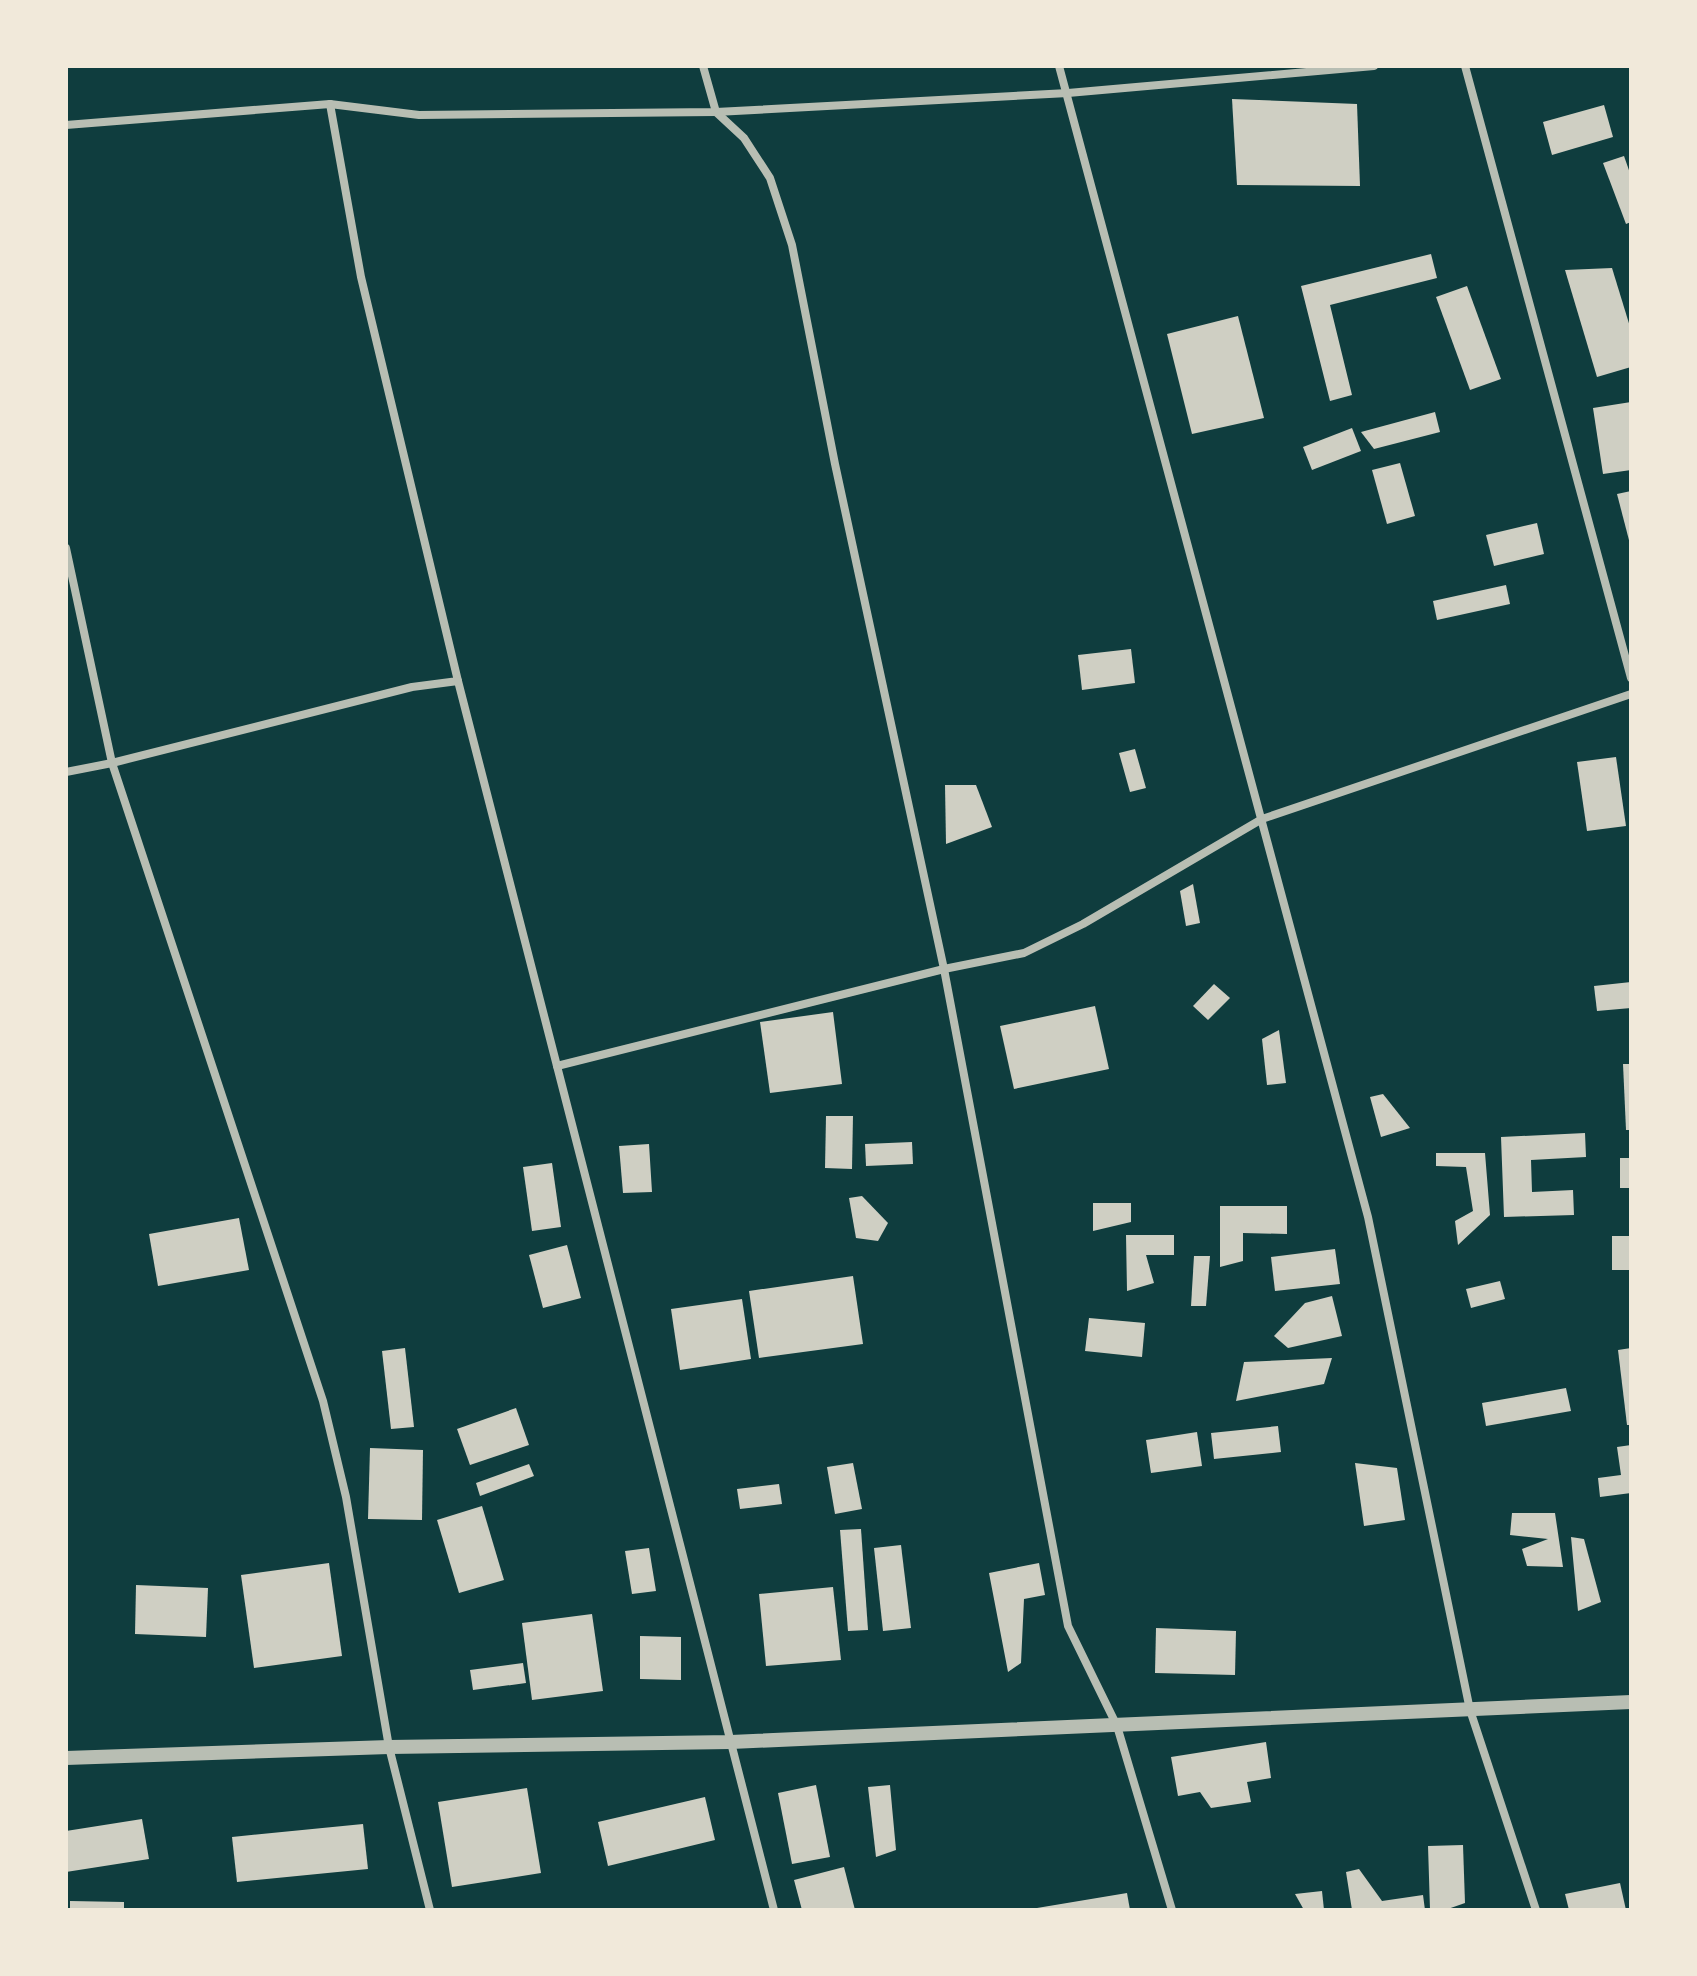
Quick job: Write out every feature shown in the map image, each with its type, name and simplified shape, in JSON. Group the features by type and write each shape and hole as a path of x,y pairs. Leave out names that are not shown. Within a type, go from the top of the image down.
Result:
{"street":[{"path":"703,66 716,112 744,138 770,178 792,245 944,969 1068,1626 1117,1726 1172,1910"},
{"path":"1059,66 1368,1217 1470,1710 1536,1910"},
{"path":"66,125 330,104 419,115 716,112 1068,93 1374,66"},
{"path":"1465,66 1631,678"},
{"path":"330,104 361,277 458,681 774,1910"},
{"path":"66,548 112,763 323,1401 346,1497 389,1747 430,1910"},
{"path":"66,772 412,687 458,681"},
{"path":"557,1066 944,969 1024,953 1083,924 1262,819 1631,694"},
{"path":"66,1758 389,1747 731,1742 1631,1702"}],"building":[{"path":"1232,99 1357,104 1360,186 1237,185"},
{"path":"1604,105 1613,137 1552,155 1543,122"},
{"path":"1624,156 1631,176 1631,222 1626,224 1603,163"},
{"path":"1431,254 1437,278 1330,305 1352,395 1330,401 1301,286"},
{"path":"1612,268 1631,330 1631,367 1597,377 1565,270"},
{"path":"1467,286 1501,379 1470,390 1436,297"},
{"path":"1238,316 1264,418 1192,434 1167,334"},
{"path":"1631,402 1631,470 1603,474 1593,408"},
{"path":"1435,412 1440,432 1374,449 1361,432"},
{"path":"1352,428 1361,451 1312,470 1303,447"},
{"path":"1400,463 1415,516 1387,524 1372,470"},
{"path":"1631,491 1631,544 1630,544 1617,494"},
{"path":"1537,523 1544,554 1494,566 1486,535"},
{"path":"1506,585 1510,604 1437,620 1433,601"},
{"path":"1131,649 1135,683 1082,690 1078,655"},
{"path":"1135,749 1146,788 1130,792 1119,753"},
{"path":"1616,757 1626,826 1587,831 1577,762"},
{"path":"945,785 976,785 992,827 946,844"},
{"path":"1193,884 1200,923 1186,926 1180,891"},
{"path":"1631,982 1631,1008 1597,1011 1594,986"},
{"path":"1214,984 1230,998 1208,1020 1193,1006"},
{"path":"1095,1006 1109,1069 1014,1089 1000,1026"},
{"path":"833,1012 842,1084 770,1093 760,1022"},
{"path":"1279,1030 1286,1083 1267,1085 1262,1039"},
{"path":"1623,1064 1631,1064 1631,1130 1626,1130"},
{"path":"1383,1094 1410,1128 1381,1137 1370,1097"},
{"path":"826,1116 853,1116 852,1169 825,1168"},
{"path":"1585,1133 1586,1157 1531,1160 1532,1192 1573,1190 1574,1215 1504,1217 1501,1137"},
{"path":"912,1142 913,1164 866,1166 865,1144"},
{"path":"649,1144 652,1192 623,1193 619,1146"},
{"path":"1436,1153 1485,1153 1490,1215 1458,1245 1455,1221 1473,1211 1466,1167 1436,1166"},
{"path":"1620,1158 1631,1158 1631,1188 1620,1188"},
{"path":"552,1163 561,1227 532,1231 523,1167"},
{"path":"862,1196 888,1223 878,1241 856,1238 849,1198"},
{"path":"1093,1203 1131,1203 1131,1222 1093,1231"},
{"path":"1220,1206 1287,1206 1287,1234 1243,1233 1243,1261 1220,1267"},
{"path":"239,1218 249,1270 158,1286 149,1234"},
{"path":"1126,1235 1174,1235 1174,1255 1146,1255 1154,1283 1127,1291"},
{"path":"1612,1236 1631,1236 1631,1270 1612,1270"},
{"path":"567,1245 581,1298 543,1308 529,1255"},
{"path":"1335,1249 1340,1284 1275,1291 1271,1257"},
{"path":"1194,1256 1210,1256 1206,1306 1191,1306"},
{"path":"853,1276 863,1344 759,1358 749,1291"},
{"path":"1500,1281 1505,1299 1471,1308 1466,1289"},
{"path":"1332,1296 1342,1336 1288,1348 1274,1336 1305,1303"},
{"path":"742,1299 751,1359 680,1370 671,1309"},
{"path":"1089,1318 1145,1323 1142,1357 1085,1351"},
{"path":"405,1348 414,1427 391,1429 382,1351"},
{"path":"1631,1348 1631,1425 1627,1425 1618,1350"},
{"path":"1332,1358 1324,1384 1236,1401 1244,1362"},
{"path":"1566,1388 1571,1411 1486,1426 1482,1403"},
{"path":"516,1408 529,1445 470,1465 457,1429"},
{"path":"1278,1426 1281,1452 1214,1459 1211,1433"},
{"path":"1197,1432 1202,1466 1151,1473 1146,1440"},
{"path":"1631,1445 1631,1493 1600,1497 1598,1478 1621,1475 1617,1447"},
{"path":"370,1448 423,1450 422,1520 368,1519"},
{"path":"853,1463 862,1509 835,1514 827,1467"},
{"path":"1355,1463 1397,1468 1405,1520 1364,1526"},
{"path":"529,1464 534,1476 480,1496 476,1483"},
{"path":"779,1484 782,1504 740,1509 737,1489"},
{"path":"482,1506 504,1580 459,1593 437,1520"},
{"path":"1512,1513 1555,1513 1563,1567 1527,1566 1522,1549 1548,1539 1510,1535"},
{"path":"861,1529 868,1630 848,1631 840,1530"},
{"path":"1571,1537 1584,1539 1601,1602 1578,1611"},
{"path":"901,1545 911,1628 883,1631 874,1548"},
{"path":"649,1548 656,1591 632,1594 625,1551"},
{"path":"329,1563 342,1656 254,1668 241,1575"},
{"path":"1039,1563 1045,1595 1024,1599 1021,1663 1008,1672 989,1573"},
{"path":"136,1585 208,1588 206,1637 135,1634"},
{"path":"833,1587 841,1660 766,1666 759,1594"},
{"path":"592,1614 603,1691 532,1700 522,1623"},
{"path":"1156,1628 1236,1631 1235,1675 1155,1673"},
{"path":"640,1636 681,1637 681,1680 640,1679"},
{"path":"523,1663 526,1683 473,1690 470,1670"},
{"path":"1266,1742 1271,1778 1247,1782 1251,1802 1211,1808 1200,1792 1178,1796 1171,1757"},
{"path":"816,1785 830,1857 792,1864 778,1793"},
{"path":"890,1785 896,1850 876,1857 868,1787"},
{"path":"527,1788 541,1873 452,1887 438,1802"},
{"path":"705,1797 715,1840 608,1866 598,1822"},
{"path":"142,1819 149,1859 66,1872 66,1831"},
{"path":"363,1824 368,1869 237,1882 232,1837"},
{"path":"1463,1845 1465,1903 1445,1910 1430,1910 1428,1846"},
{"path":"844,1867 855,1910 802,1910 794,1880"},
{"path":"1359,1869 1382,1901 1423,1895 1425,1910 1352,1910 1346,1872"},
{"path":"1620,1883 1626,1910 1569,1910 1565,1894"},
{"path":"1322,1891 1324,1910 1304,1910 1295,1894"},
{"path":"1127,1893 1130,1910 1037,1910 1037,1908"},
{"path":"70,1901 124,1902 124,1910 70,1910"}]}
